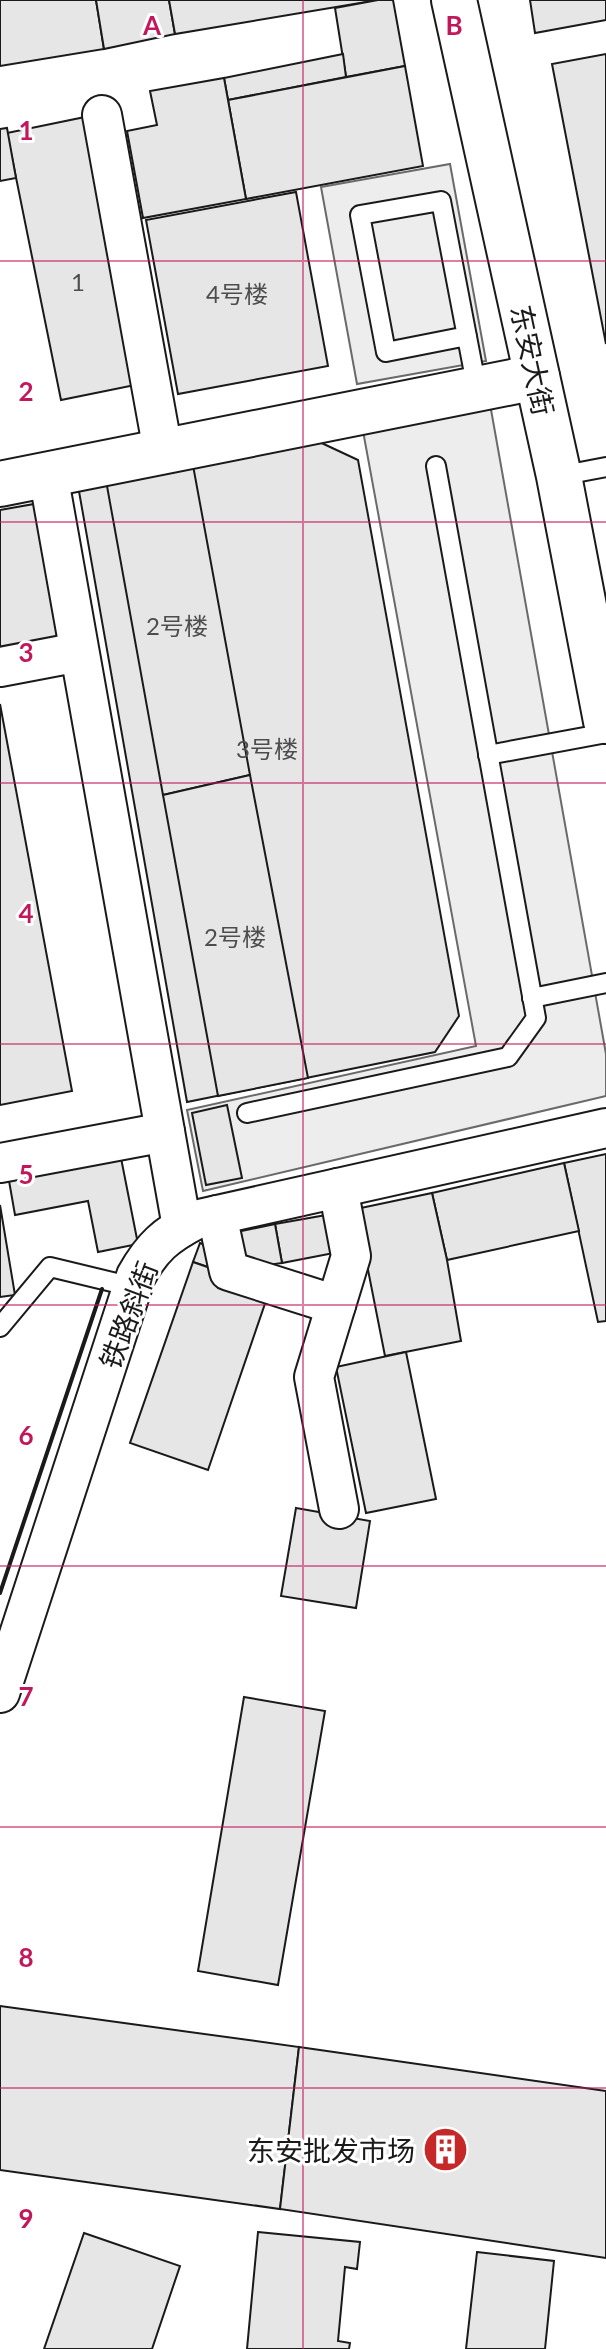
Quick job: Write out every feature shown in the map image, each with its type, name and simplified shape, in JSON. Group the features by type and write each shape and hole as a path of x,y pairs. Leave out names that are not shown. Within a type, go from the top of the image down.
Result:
{"main road":[{"name":"东安大街","path":"454,0 559,476 606,721"},
{"path":"1,478 48,474 537,377"}],"street":[{"path":"102,115 163,451"},
{"path":"48,474 182,1227"},
{"path":"0,667 79,652"},
{"name":"铁路斜街","path":"0,1693 133,1287 157,1244 173,1231 195,1220 606,1128"},
{"path":"0,1163 165,1132"},
{"path":"338,1188 351,1256 314,1377 339,1509"},
{"path":"217,1215 229,1271 336,1305"}],"lane":[{"path":"467,336 386,352 360,215 441,201 467,336 477,389"},
{"path":"247,1113 508,1057 536,1018 436,466"},
{"path":"559,476 606,467"},
{"path":"488,755 606,733"},
{"path":"532,998 606,983"},
{"path":"0,1327 50,1267 133,1287"}],"shaded area":[{"path":"450,164 486,361 357,384 321,187"},
{"path":"490,404 606,1054 606,1096 203,1191 187,1110 476,1046 363,431"}],"building":[{"path":"0,0 96,0 104,49 0,66"},
{"path":"96,0 169,0 175,34 104,49"},
{"path":"169,0 378,0 175,34"},
{"path":"393,0 405,66 346,77 335,8"},
{"path":"530,0 606,0 606,20 535,33"},
{"path":"343,54 346,77 228,100 224,78"},
{"path":"606,54 606,344 552,64"},
{"path":"405,66 423,166 246,199 228,100"},
{"path":"224,78 246,199 143,218 127,131 157,125 150,91"},
{"path":"85,117 140,384 61,400 7,133"},
{"path":"7,128 16,178 0,181 0,129"},
{"path":"296,192 328,366 178,394 146,220"},
{"path":"313,439 358,460 459,1016 435,1052 187,1102 77,480"},
{"path":"192,460 250,775 163,795 105,475"},
{"path":"34,504 60,648 0,659 0,510"},
{"path":"0,704 72,1091 0,1105"},
{"path":"250,775 308,1078 218,1096 163,795"},
{"path":"227,1105 242,1178 206,1185 192,1113"},
{"path":"120,1153 138,1244 98,1252 88,1201 15,1215 8,1175"},
{"path":"606,1154 606,1321 598,1322 564,1163"},
{"path":"564,1163 579,1231 447,1260 432,1193"},
{"path":"432,1193 461,1341 385,1356 356,1209"},
{"path":"0,1205 15,1295 0,1297"},
{"path":"332,1214 339,1252 282,1263 275,1224"},
{"path":"275,1224 282,1263 234,1270 227,1234"},
{"path":"200,1243 220,1251 214,1269 193,1262"},
{"path":"193,1262 270,1289 208,1470 130,1443"},
{"path":"406,1352 436,1499 366,1513 336,1367"},
{"path":"296,1508 370,1521 356,1608 281,1596"},
{"path":"244,1697 325,1711 278,1985 198,1971"},
{"name":"东安批发市场","path":"0,2006 299,2047 280,2209 0,2170"},
{"name":"东安批发市场","path":"299,2047 606,2091 606,2258 280,2209"},
{"path":"258,2232 360,2242 357,2269 345,2267 338,2341 350,2343 349,2349 247,2349"},
{"path":"84,2233 180,2266 152,2349 44,2349"},
{"path":"477,2252 554,2261 545,2349 466,2349"}],"wall":[{"path":"0,1593 102,1289"}],"place":[{"name":"东安批发市场","path":"446,2150"}]}
